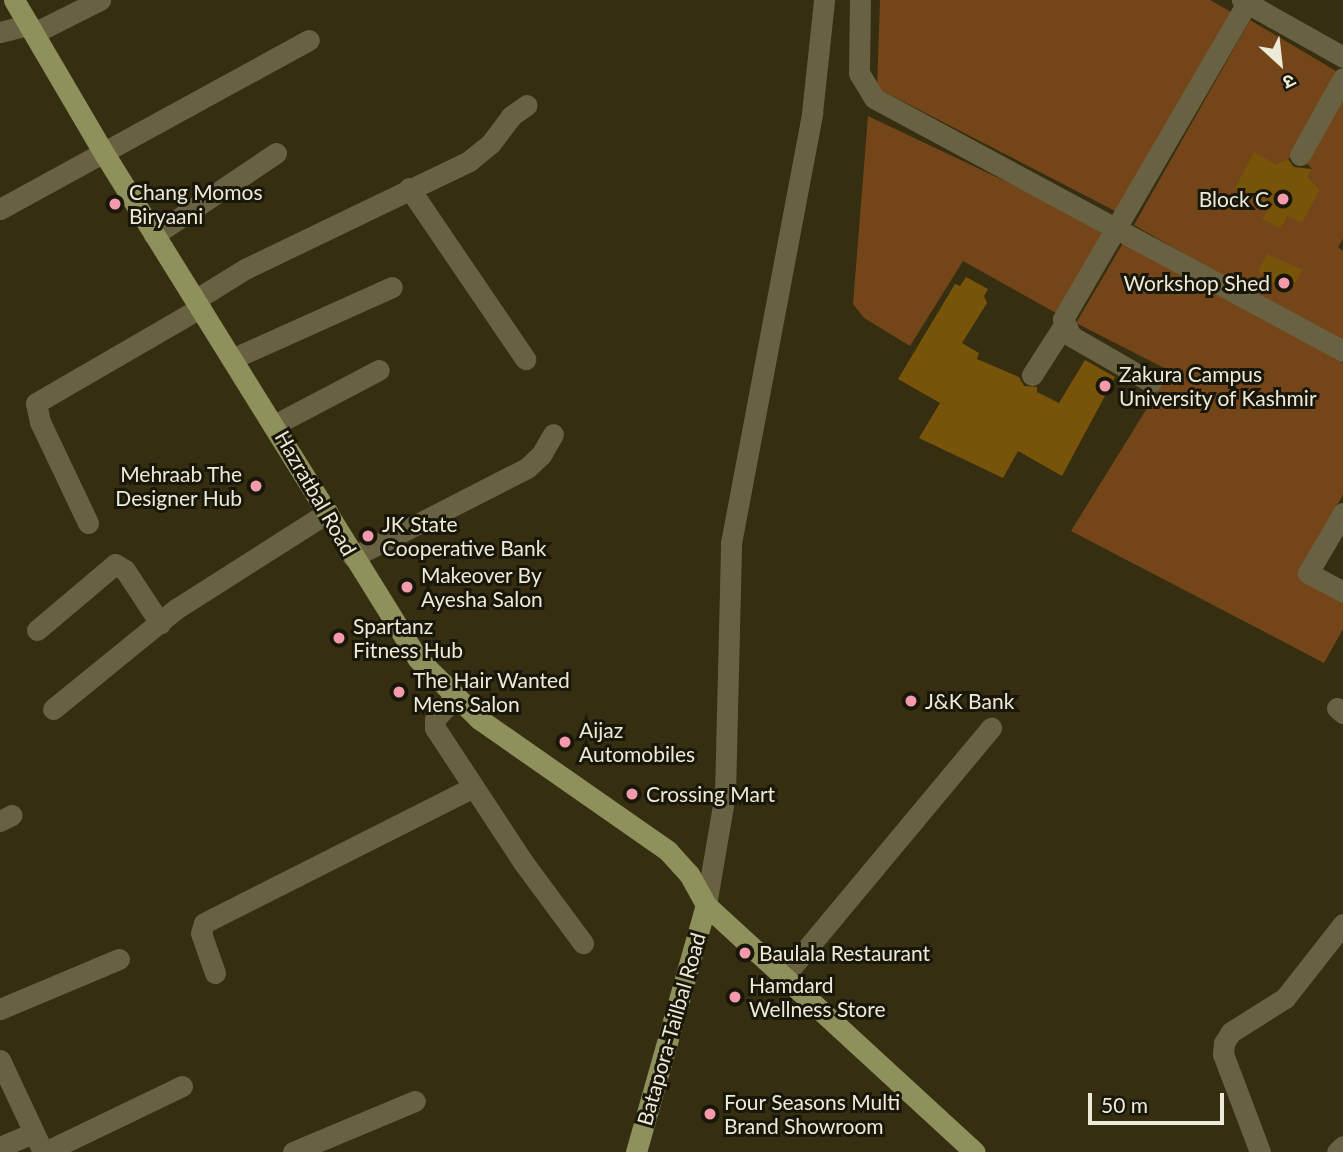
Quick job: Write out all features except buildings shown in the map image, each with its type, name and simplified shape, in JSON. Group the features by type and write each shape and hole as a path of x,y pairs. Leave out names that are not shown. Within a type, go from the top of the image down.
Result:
{"main road":[{"name":"Hazratbal Road","path":"15,0 105,155 276,424 418,659 454,698 668,851 689,874 706,905 975,1152"},
{"name":"Batapora-Tailbal Road","path":"636,1152 706,905"}],"street":[{"path":"0,32 31,29 100,0"},
{"path":"860,0 859,73 874,98 1119,227 1343,351"},
{"path":"706,905 725,794 731,543 812,113 823,1"},
{"path":"1032,374 1064,325 1069,307 1119,227 1245,1 1343,57"},
{"path":"0,209 105,155 309,40"},
{"path":"1300,155 1343,78"},
{"path":"88,523 40,422 36,403 198,304 245,269 482,152 511,116 527,105"},
{"path":"154,235 276,153"},
{"path":"409,188 525,359"},
{"path":"234,358 392,287"},
{"path":"1064,325 1071,336 1151,382"},
{"path":"276,424 379,370"},
{"path":"354,557 527,468 541,456 553,434"},
{"path":"53,709 160,622 328,512"},
{"path":"1343,513 1308,573 1343,592"},
{"path":"37,630 115,564 125,570 160,622"},
{"path":"454,698 435,719 435,728 472,787 583,943"},
{"path":"785,975 991,728"},
{"path":"215,973 201,933 204,923 472,787"},
{"path":"1260,1152 1223,1054 1224,1043 1231,1032 1285,998 1343,924"},
{"path":"0,1009 119,959"},
{"path":"0,1060 44,1152 181,1086"},
{"path":"293,1152 415,1101"},
{"path":"0,1147 33,1133"},
{"path":"1337,1152 1343,1146"}],"shaded area":[{"path":"880,0 1210,0 1233,13 1117,212 877,88"},
{"path":"1250,20 1336,71 1289,159 1276,164 1254,153 1234,189 1269,208 1263,219 1281,229 1288,216 1320,189 1308,177 1312,169 1306,162 1343,95 1343,239 1338,247 1343,251 1343,345 1134,225"},
{"path":"868,116 1108,230 1056,313 963,261 910,346 864,318 853,304"},
{"path":"1126,238 1343,363 1343,495 1298,571 1343,602 1343,629 1324,663 1071,531 1170,371 1076,323"}],"place":[{"name":"Block C","path":"1283,199"},
{"name":"Chang Momos Biryaani","path":"115,204"},
{"name":"Workshop Shed","path":"1284,283"},
{"name":"Zakura Campus University of Kashmir","path":"1105,386"},
{"name":"Mehraab The Designer Hub","path":"256,486"},
{"name":"JK State Cooperative Bank","path":"368,536"},
{"name":"Makeover By Ayesha Salon","path":"407,587"},
{"name":"Spartanz Fitness Hub","path":"339,638"},
{"name":"The Hair Wanted Mens Salon","path":"399,692"},
{"name":"J&K Bank","path":"911,701"},
{"name":"Aijaz Automobiles","path":"565,742"},
{"name":"Crossing Mart","path":"632,794"},
{"name":"Baulala Restaurant","path":"745,953"},
{"name":"Hamdard Wellness Store","path":"735,997"},
{"name":"Four Seasons Multi Brand Showroom","path":"710,1114"}]}
